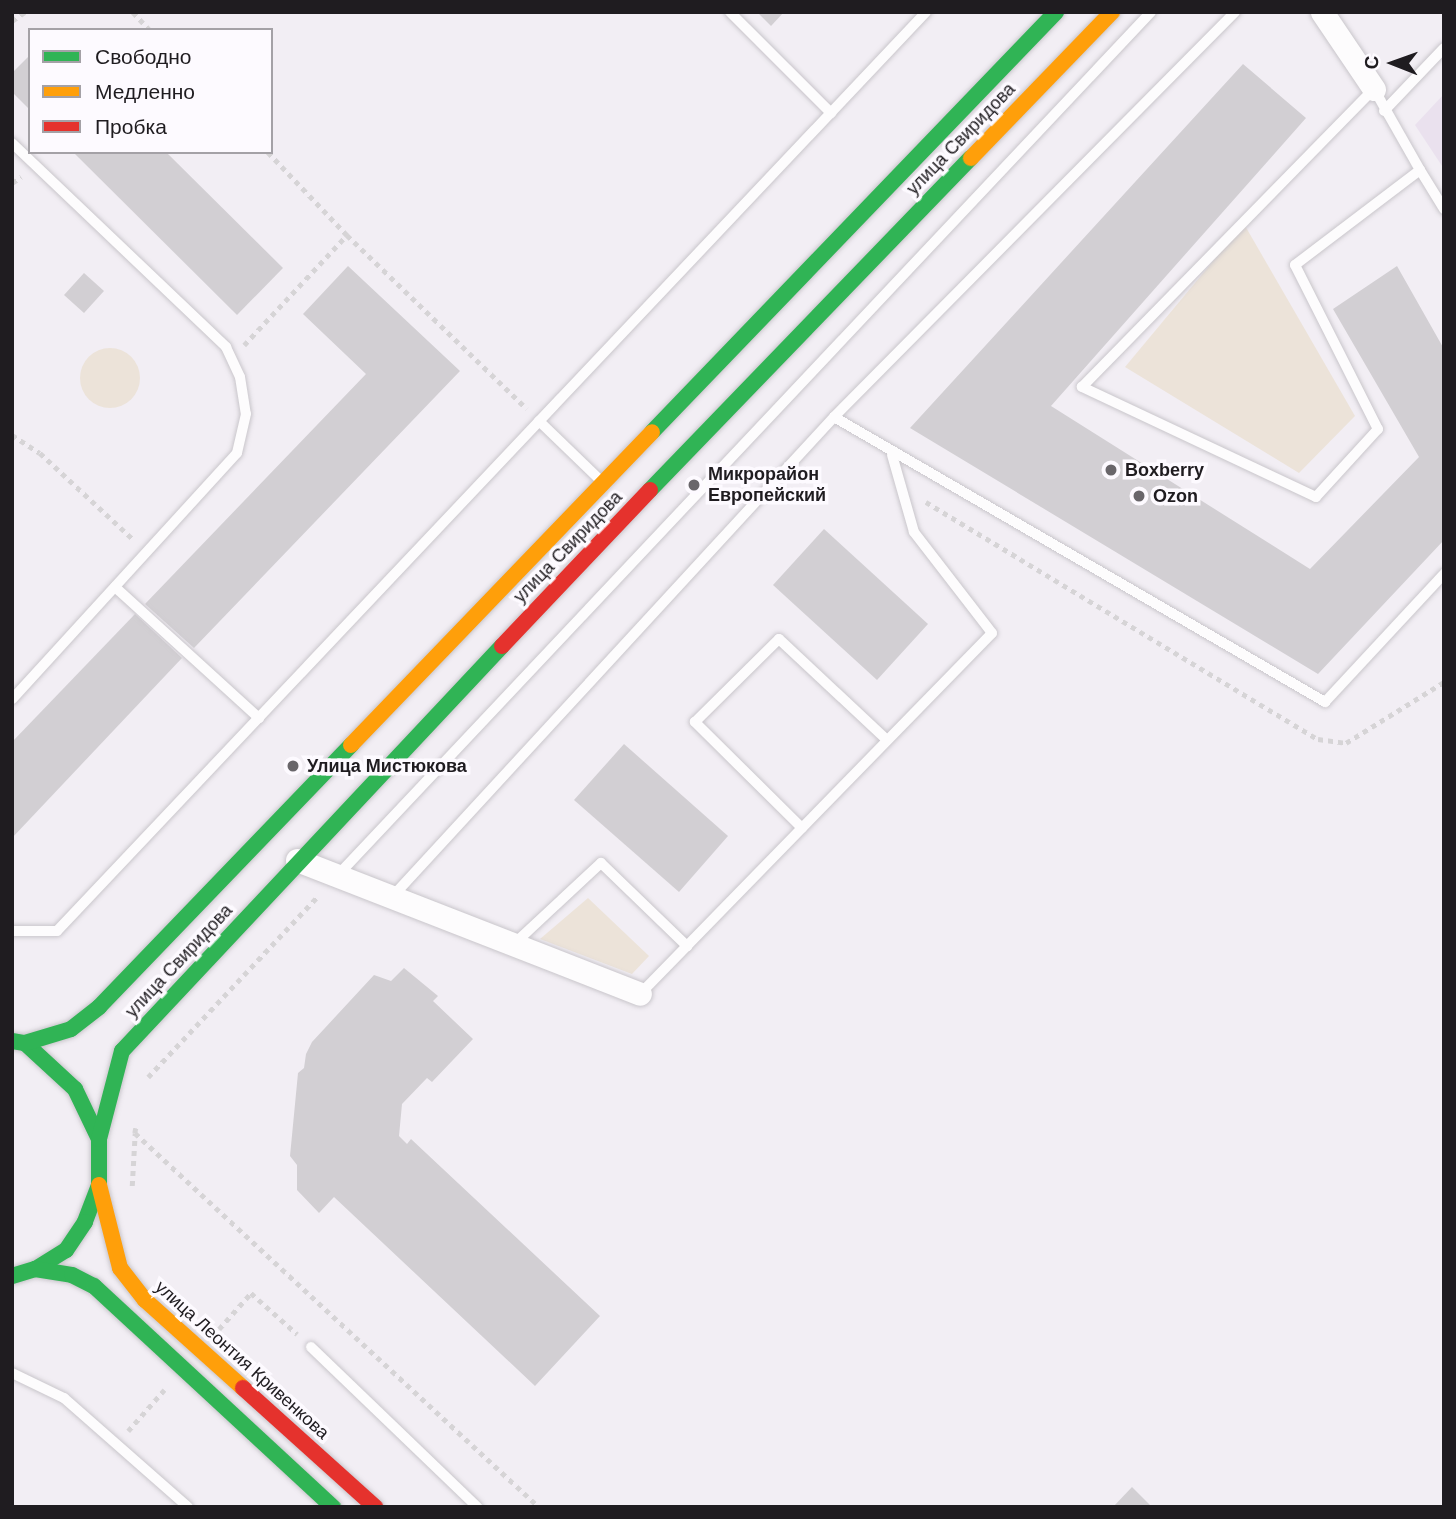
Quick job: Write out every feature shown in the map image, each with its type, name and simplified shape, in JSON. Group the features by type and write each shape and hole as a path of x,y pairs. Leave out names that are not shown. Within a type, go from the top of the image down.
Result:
{"street":[{"name":"улица Свиридова","path":"18,1042 71,1029 99,1007 1056,12"},
{"name":"улица Свиридова","path":"99,1139 122,1051 298,860 1112,12"},
{"path":"1322,12 1374,89"},
{"path":"298,860 640,994"},
{"path":"12,1276 35,1269 66,1250 85,1222 99,1185 99,1139 75,1089 18,1042"},
{"name":"улица Леонтия Кривенкова","path":"99,1185 120,1268 145,1300 375,1507"},
{"path":"35,1269 72,1275 94,1286 333,1507"}],"lane":[{"path":"730,12 831,113"},
{"path":"12,931 57,931 926,12"},
{"path":"338,875 1151,12"},
{"path":"393,896 834,417 1235,12"},
{"path":"1384,111 1444,47"},
{"path":"1420,170 1295,265 1378,429 1316,498 1082,387 1374,89 1384,111 1444,209"},
{"path":"12,143 226,346 246,414 237,453 12,699"},
{"path":"834,417 892,455 1325,702 1444,574"},
{"path":"539,421 602,481"},
{"path":"640,994 992,633 915,532 892,455"},
{"path":"115,587 259,718"},
{"path":"802,828 695,722 779,639 887,740"},
{"path":"514,944 601,863 687,946"},
{"path":"311,1347 477,1507"},
{"path":"12,1373 64,1398 188,1507"}],"path":[{"path":"12,21 25,12"},
{"path":"133,12 148,28"},
{"path":"270,154 347,235 539,421"},
{"path":"232,359 347,235"},
{"path":"12,435 40,453 147,552"},
{"path":"139,1086 338,875"},
{"path":"131,1199 136,1122"},
{"path":"135,1133 539,1507"},
{"path":"211,1320 220,1328 251,1293 311,1347"}],"shaded area":[{"path":"1444,94 1444,169 1415,125"},
{"path":"1244,224 1355,416 1299,473 1125,367"},
{"path":"110,348 127,353 135,361 140,378 135,395 127,403 110,408 93,403 85,395 80,378 85,361 93,353"},
{"path":"588,898 649,956 632,974 540,939"}],"building":[{"path":"757,12 784,12 771,26"},
{"path":"28,57 28,108 12,92 12,73"},
{"path":"1243,64 1306,118 1051,406 1310,569 1419,457 1333,309 1397,266 1444,349 1444,540 1318,674 910,428"},
{"path":"75,154 168,154 283,268 237,315"},
{"path":"348,266 460,371 194,648 145,604 366,374 303,314"},
{"path":"84,273 104,291 84,313 64,295"},
{"path":"824,529 928,624 877,680 773,585"},
{"path":"135,614 182,658 12,838 12,742"},
{"path":"624,744 728,836 679,892 574,800"},
{"path":"404,968 438,996 433,1001 473,1039 432,1082 427,1078 402,1104 399,1136 407,1144 411,1139 600,1316 535,1386 334,1197 319,1213 297,1190 297,1165 290,1156 298,1073 304,1068 306,1054 312,1042 374,975 391,981"},
{"path":"1132,1487 1152,1507 1113,1507"}],"traffic: fast":[{"path":"652,432 1056,12"},
{"path":"650,490 971,158"},
{"path":"99,1139 122,1051 502,646"},
{"path":"25,1043 71,1029 99,1007 351,745"},
{"path":"12,1041 25,1043 75,1089 99,1139 99,1185 85,1222 66,1250 35,1269 12,1276"},
{"path":"35,1269 72,1275 94,1286 333,1507"}],"traffic: slow":[{"path":"971,158 1112,12"},
{"path":"351,745 652,432"},
{"path":"99,1185 120,1268 145,1300 243,1388"}],"traffic: jam":[{"path":"502,646 650,490"},
{"path":"243,1388 375,1507"}],"place":[{"name":"Boxberry","path":"1111,470"},
{"name":"Микрорайон Европейский","path":"694,485"},
{"name":"Ozon","path":"1139,496"},
{"name":"Улица Мистюкова","path":"293,766"}]}
